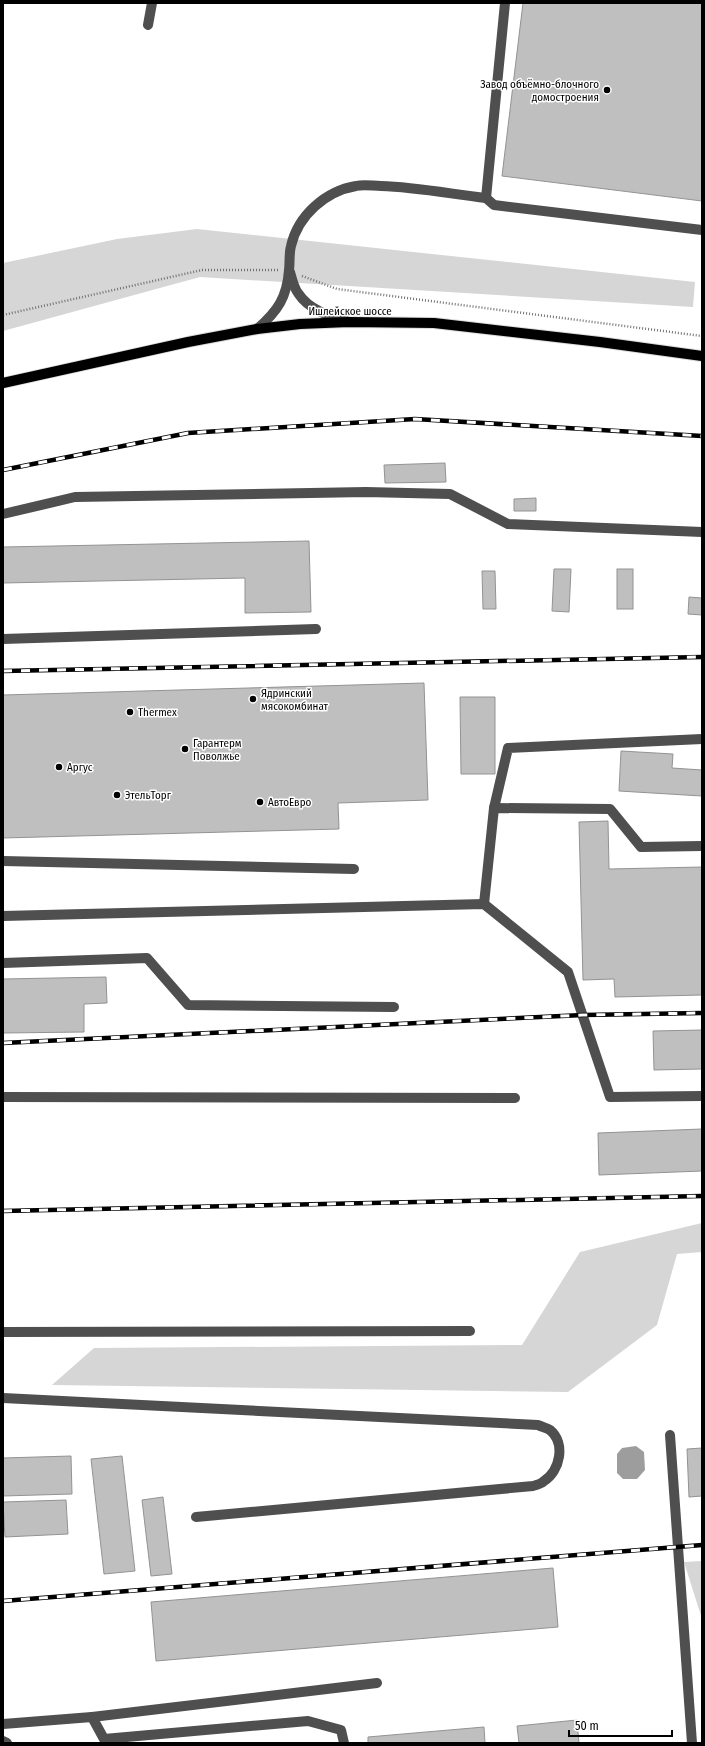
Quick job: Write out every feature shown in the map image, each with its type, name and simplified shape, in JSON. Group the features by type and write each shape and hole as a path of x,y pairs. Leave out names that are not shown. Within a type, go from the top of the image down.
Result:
{"main road":[{"name":"Ишлейское шоссе","path":"3,383 188,342 257,329 300,324 349,322 434,323 600,342 702,356"}],"street":[{"path":"148,25 152,3"},
{"path":"486,198 505,3"},
{"path":"257,329 270,318 287,291 290,246 300,224 314,206 335,192 357,186 398,186 486,198 494,205 702,230"},
{"path":"289,271 298,293 311,307 327,315 349,322"},
{"path":"3,514 75,497 366,492 450,494 508,524 702,532"},
{"path":"3,639 316,629"},
{"path":"484,904 494,808 508,748 702,740"},
{"path":"494,808 610,809 641,847 702,846"},
{"path":"3,861 354,869"},
{"path":"3,916 484,904 568,972 610,1098 702,1096"},
{"path":"3,963 147,958 188,1005 394,1007"},
{"path":"3,1097 515,1098"},
{"path":"3,1332 470,1331"},
{"path":"3,1398 538,1425 550,1430 557,1439 560,1448 559,1461 552,1473 545,1481 533,1486 196,1517"},
{"path":"670,1435 692,1743"},
{"path":"3,1724 92,1717 377,1683"},
{"path":"92,1717 104,1739 308,1720 342,1730 344,1743"}],"path":[{"path":"3,315 202,270 289,271 337,289 702,336"}],"shaded area":[{"path":"197,229 695,282 693,307 200,277 3,331 3,263 117,239"},
{"path":"702,1223 702,1252 677,1254 657,1325 568,1392 52,1385 94,1348 522,1345 580,1252"},
{"path":"636,1446 644,1452 645,1470 637,1479 623,1479 617,1473 617,1454 622,1448"},
{"path":"702,1561 702,1619 684,1562"}],"building":[{"name":"Завод объёмно-блочного домостроения","path":"523,3 702,3 702,201 502,176"},
{"path":"445,463 446,482 385,483 384,465"},
{"path":"536,498 536,511 514,511 514,499"},
{"path":"309,541 311,612 245,613 245,578 3,583 3,547"},
{"path":"554,569 571,569 569,612 552,611"},
{"path":"617,569 633,569 633,609 617,609"},
{"path":"482,571 495,571 496,609 483,609"},
{"path":"689,597 702,598 702,615 688,614"},
{"path":"424,683 428,800 338,803 339,829 3,838 3,695"},
{"path":"460,697 495,697 495,774 461,774"},
{"path":"621,751 673,754 672,768 702,770 702,796 619,791"},
{"path":"608,821 609,869 702,867 702,995 615,997 614,979 583,980 579,822"},
{"path":"106,977 107,1003 84,1004 84,1032 3,1033 3,979"},
{"path":"702,1030 702,1069 654,1070 653,1031"},
{"path":"702,1129 702,1171 599,1175 598,1133"},
{"path":"702,1448 702,1496 689,1497 687,1449"},
{"path":"71,1456 72,1494 3,1496 3,1458"},
{"path":"122,1456 135,1571 104,1574 91,1459"},
{"path":"163,1497 172,1574 151,1576 142,1500"},
{"path":"66,1500 68,1534 5,1537 3,1502"},
{"path":"553,1568 558,1627 156,1661 151,1602"},
{"path":"577,1720 579,1743 519,1743 517,1726"},
{"path":"484,1727 485,1743 368,1743 368,1737"}],"railway":[{"path":"3,470 188,433 415,419 702,436"},
{"path":"3,671 702,657"},
{"path":"3,1043 583,1015 702,1013"},
{"path":"3,1211 702,1196"},
{"path":"3,1601 702,1545"}],"place":[{"name":"Завод объёмно-блочного домостроения","path":"607,90"},
{"name":"Ядринский мясокомбинат","path":"253,699"},
{"name":"Thermex","path":"130,712"},
{"name":"Гарантерм Поволжье","path":"185,749"},
{"name":"Аргус","path":"59,767"},
{"name":"ЭтельТорг","path":"117,795"},
{"name":"АвтоЕвро","path":"260,802"}]}
